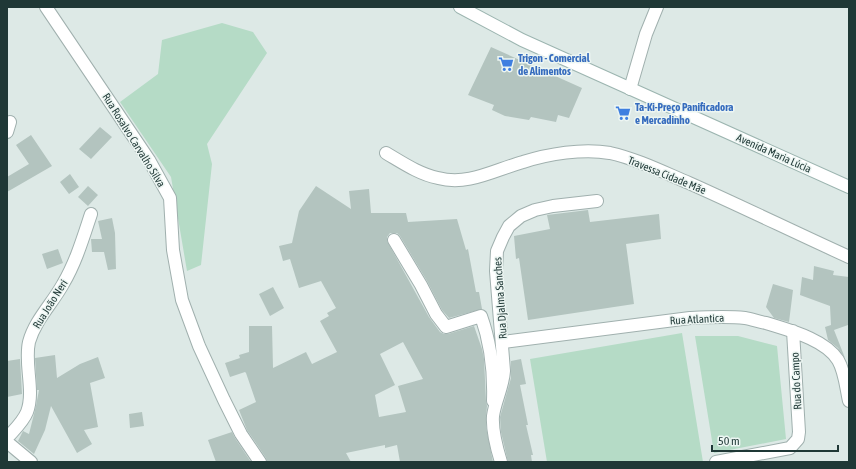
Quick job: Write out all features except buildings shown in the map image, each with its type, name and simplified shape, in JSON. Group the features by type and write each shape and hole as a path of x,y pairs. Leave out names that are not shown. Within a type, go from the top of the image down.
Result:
{"street":[{"name":"Rua Rosalvo Carvalho Silva","path":"46,7 149,160 170,198 173,250 182,300 199,346 224,400 241,434 260,462"},
{"name":"Avenida Maria Lúcia","path":"460,7 522,40 849,187"},
{"path":"630,89 646,34 657,7"},
{"name":"Travessa Cidade Mãe","path":"386,153 419,172 438,179 458,180 474,179 523,162 552,155 584,152 609,153 639,162 719,196 849,257"},
{"name":"Rua Djalma Sanches","path":"493,416 504,381 503,342 496,271 497,251 509,226 521,216 535,210 552,206 597,201"},
{"name":"Rua João Neri","path":"7,438 21,422 27,411 29,398 29,342 35,327 72,269 91,214"},
{"name":"Rua Djalma Sanches","path":"394,240 421,285 436,314 446,327 481,316 487,333 493,368 493,416 496,446 501,462"},
{"name":"Rua Atlantica","path":"503,342 690,318 746,318 793,331 830,351 838,360 842,370 849,401"},
{"name":"Rua do Campo","path":"716,462 790,448 798,439 799,432 793,331"},
{"path":"7,442 31,462"}],"green space":[{"path":"222,23 253,32 267,53 207,144 212,164 201,265 187,271 171,177 120,102 158,74 162,40"},
{"path":"682,333 703,462 547,462 530,359"},
{"path":"695,336 738,336 777,346 786,439 714,453"}],"place":[{"name":"Trigon - Comercial de Alimentos","path":"506,64"},
{"name":"Ta-Ki-Preço Panificadora e Mercadinho","path":"623,113"}]}
